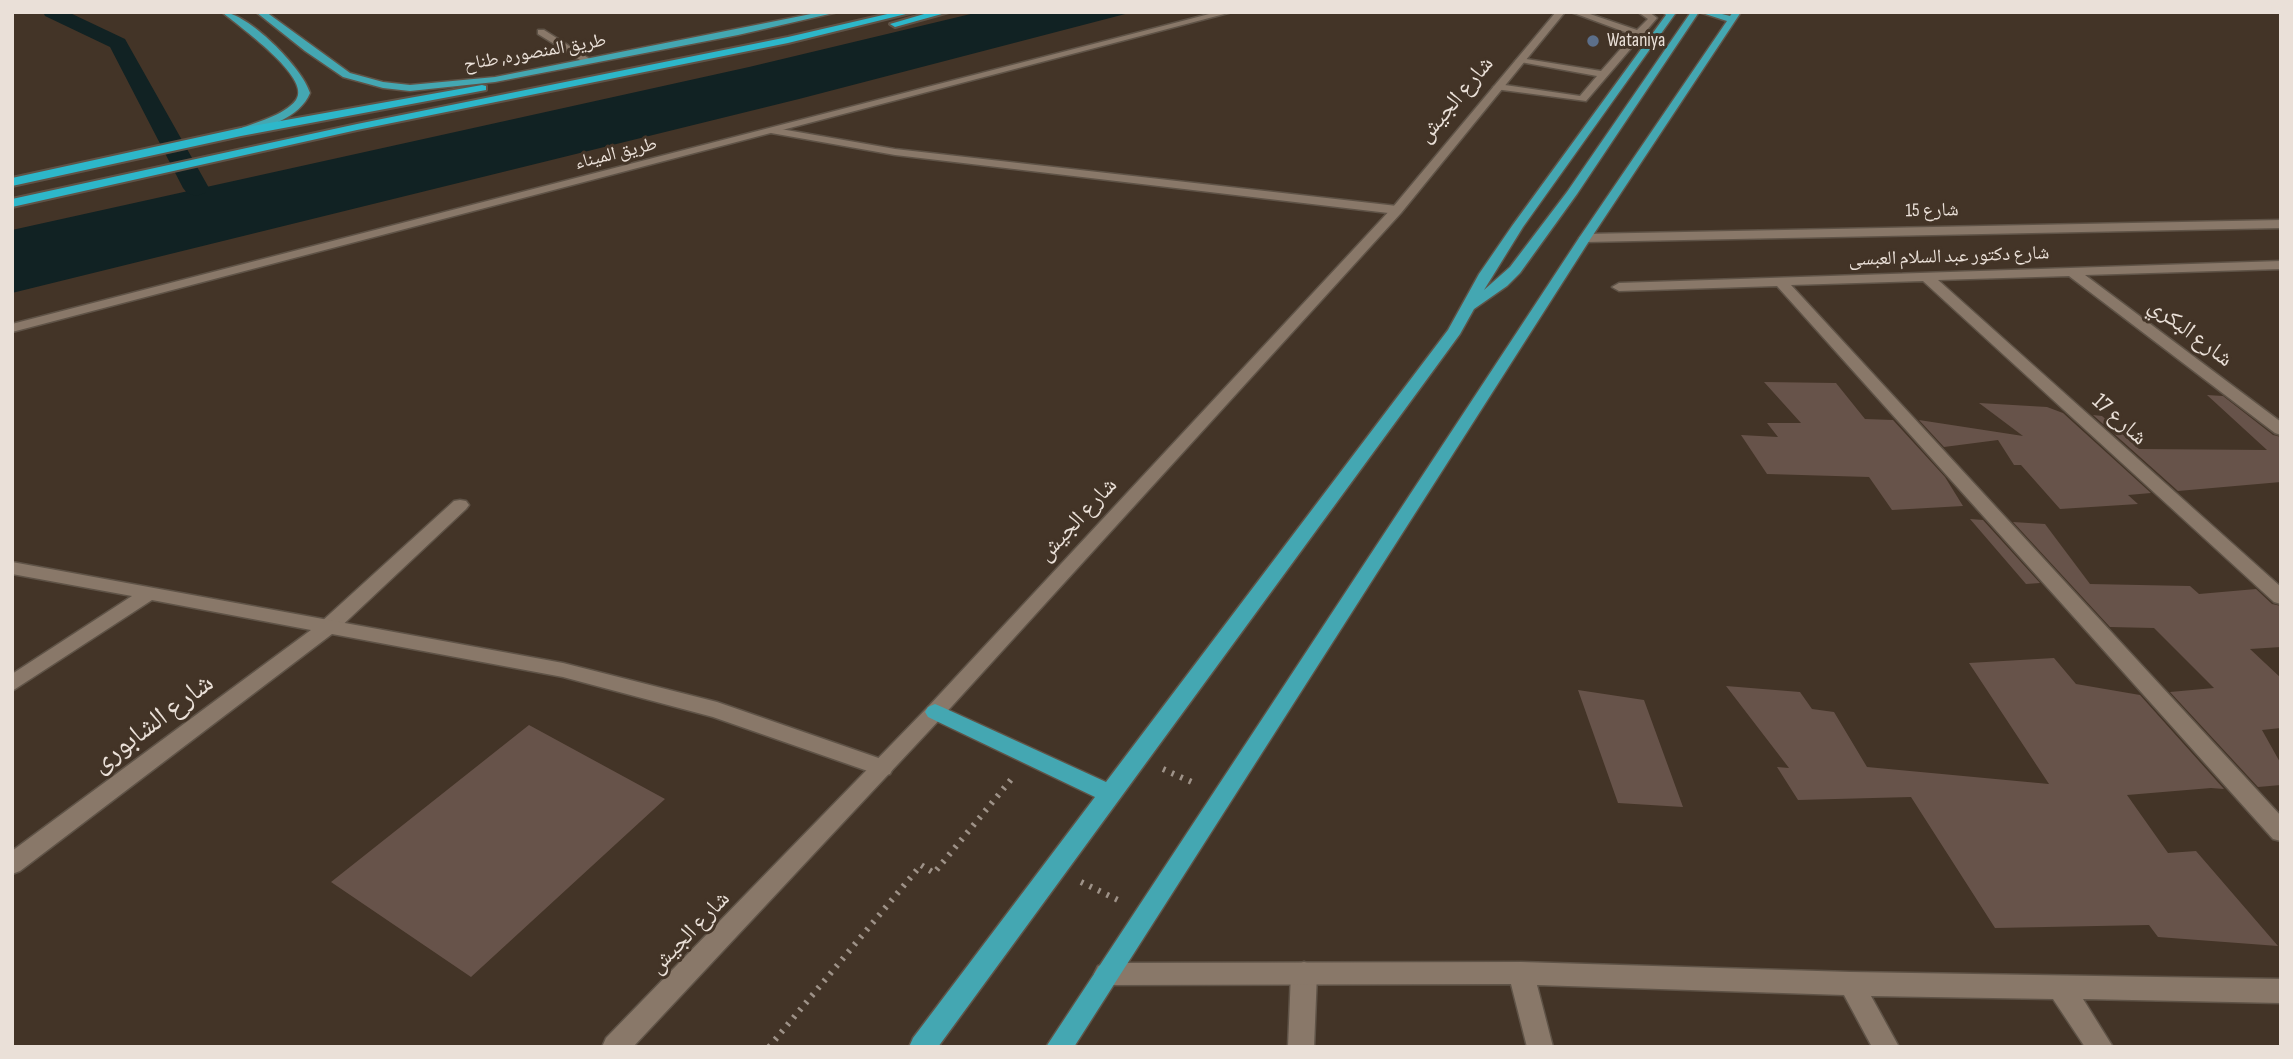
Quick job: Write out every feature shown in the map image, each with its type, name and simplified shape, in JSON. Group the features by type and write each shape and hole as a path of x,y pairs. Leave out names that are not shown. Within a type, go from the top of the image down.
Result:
{"highway":[{"path":"12,182 235,133 591,65 721,45 872,12"},
{"path":"12,203 244,151 909,12"},
{"path":"537,91 767,53 944,12"}],"main road":[{"path":"230,15 259,12"},
{"name":"طريق المنصوره, طناح","path":"259,12 352,78 373,84 439,86 591,65 834,12"},
{"path":"1468,308 1515,270 1571,194 1695,12"},
{"path":"1059,1047 1585,238 1734,16 1703,12"},
{"path":"922,1047 1447,342 1486,274 1518,226 1669,13"},
{"path":"230,15 261,39 303,82 305,92 301,101 289,111 235,133"},
{"path":"934,712 1111,794"}],"street":[{"name":"طريق الميناء","path":"12,328 1228,12"},
{"name":"شارع الجيش","path":"615,1047 934,712 1396,210 1561,12"},
{"path":"1575,12 1639,34"},
{"path":"1499,87 1582,99 1653,18 1642,12"},
{"path":"541,32 591,65"},
{"path":"1520,61 1604,74"},
{"path":"775,131 895,152 1396,210"},
{"path":"2275,224 2281,233"},
{"name":"شارع 15","path":"1585,238 2275,224"},
{"name":"شارع دكتور عبد السلام العبسى","path":"1619,287 2281,265"},
{"name":"شارع البكري","path":"2072,272 2281,430"},
{"name":"شارع 17","path":"1927,276 2281,598"},
{"path":"1780,281 2281,832"},
{"name":"شارع الشابورى","path":"12,864 327,628 460,505"},
{"path":"12,568 563,670 717,710 881,768"},
{"path":"12,684 147,595"},
{"path":"1301,1047 1304,973"},
{"path":"1107,974 1521,973 1851,984 2281,991"},
{"path":"1521,973 1540,1047"},
{"path":"1851,984 1886,1047"},
{"path":"2060,988 2101,1047"}],"path":[{"path":"769,1047 921,865 934,873 1030,756"},
{"path":"1138,759 1223,795"},
{"path":"1055,869 1146,914"}],"shaded area":[{"path":"979,12 1133,12 799,99 12,293 12,230 749,67"}],"building":[{"path":"1764,382 1836,383 1865,419 1893,420 1945,477 1963,506 1892,510 1869,477 1767,474 1741,435 1778,437 1767,423 1801,423"},
{"path":"2207,395 2223,396 2273,435 2281,437 2281,482 2178,491 2093,415 2102,416 2139,449 2267,450"},
{"path":"1979,403 2047,407 2063,413 2151,493 2128,495 2138,504 2060,509 2021,465 2014,465 1998,440 1944,447 1919,420 2023,436"},
{"path":"1970,519 1983,520 2040,583 2026,584"},
{"path":"2013,522 2045,524 2090,584 2190,586 2199,594 2256,589 2272,604 2281,606 2281,647 2250,649 2281,678 2281,728 2262,730 2281,764 2281,785 2258,787 2170,692 2214,688 2154,628 2110,627"},
{"path":"2054,658 2076,684 2140,695 2224,789 2127,795 2168,853 2196,851 2278,946 2158,937 2149,925 1995,928 1911,797 1798,800 1777,767 1789,768 1726,686 1800,692 1812,709 1834,712 1867,767 2049,784 1969,663"},
{"path":"1578,690 1644,700 1683,807 1618,803"},
{"path":"529,725 665,799 471,977 331,882"}],"waterway":[{"path":"52,12 118,43 196,188"}],"place":[{"name":"Wataniya","path":"1593,41"}]}
